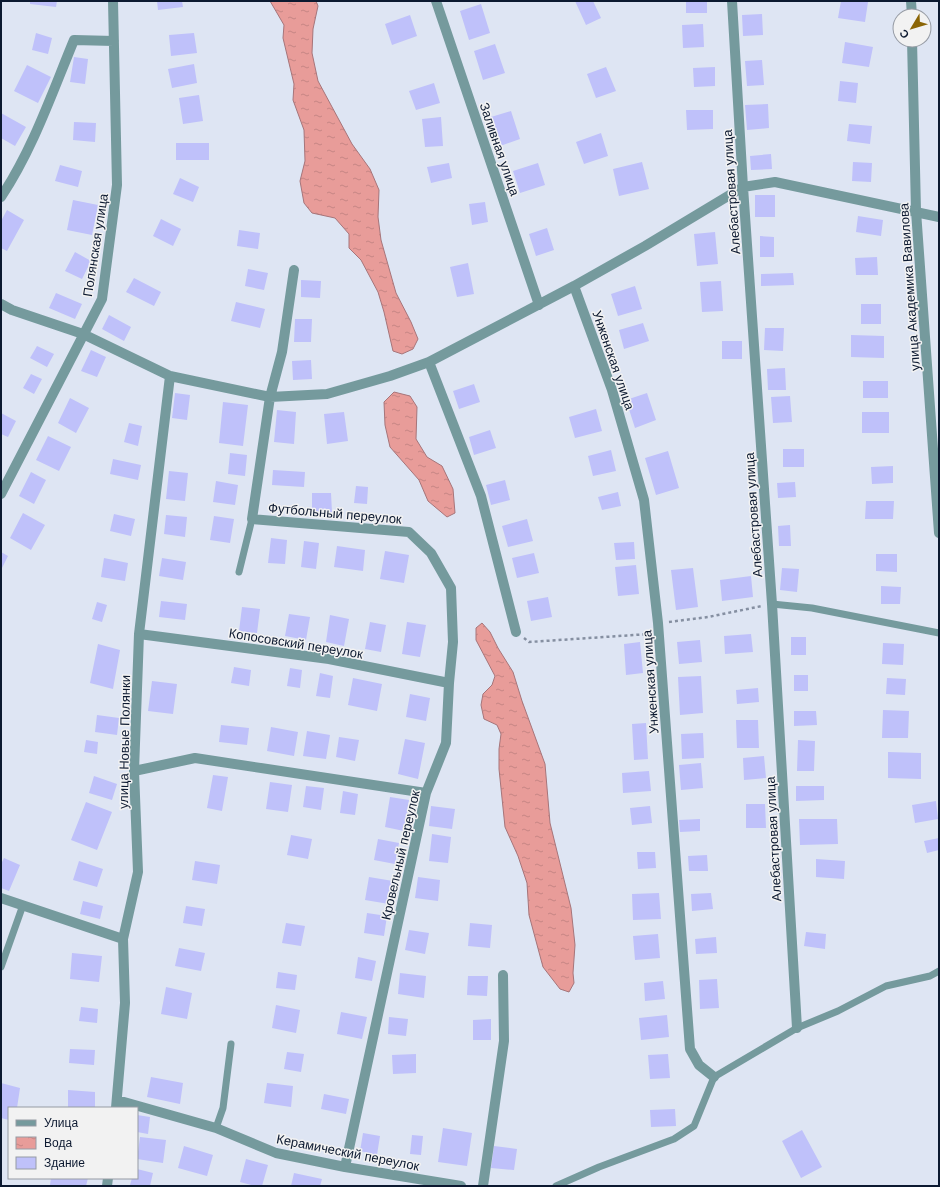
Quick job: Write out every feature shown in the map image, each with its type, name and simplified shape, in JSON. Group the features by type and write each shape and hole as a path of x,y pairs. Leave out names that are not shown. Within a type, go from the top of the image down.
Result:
{"street":[{"name":"Полянская улица","path":"1,494 102,299 117,185 113,1"},
{"name":"Заливная улица","path":"436,1 539,305"},
{"name":"Алебастровая улица","path":"732,1 743,187 772,604 797,1028"},
{"path":"1,197 15,177 40,124 74,40 114,41"},
{"name":"улица Академика Вавилова","path":"912,48 916,211 939,533"},
{"path":"1,304 12,310 83,334 170,376 270,397 326,394 390,376 429,362 574,286 645,246 743,187 775,182 939,217"},
{"path":"252,519 270,397 282,352 294,270"},
{"name":"Унженская улица","path":"574,286 612,390 644,500 659,628 690,1049 699,1066 714,1077"},
{"path":"429,362 481,496 516,632"},
{"name":"улица Новые Полянки","path":"117,1104 125,1003 123,939 138,872 134,771 139,634 170,376"},
{"name":"Футбольный переулок","path":"252,519 409,532 431,553"},
{"name":"Кровельный переулок","path":"345,1167 426,794 446,743 453,642 451,588 431,553"},
{"name":"Копосовский переулок","path":"139,634 329,659 449,683"},
{"path":"134,771 195,758 426,794"},
{"path":"1,898 123,939"},
{"path":"484,1186 504,1041 503,975"},
{"name":"Керамический переулок","path":"117,1104 129,1107"},
{"name":"Керамический переулок","path":"138,1109 216,1128 276,1153 345,1167 460,1186"}],"lane":[{"path":"239,572 252,519"},
{"path":"772,604 812,608 939,633"},
{"path":"1,967 23,906"},
{"path":"556,1186 599,1167 674,1139 694,1126 714,1077 797,1028 838,1011 886,986 930,976 939,971"},
{"path":"216,1128 224,1108 231,1044"}],"path":[{"path":"516,632 529,642 577,640 659,628 772,604"}],"water":[{"path":"270,1 316,1 318,6 313,29 312,53 318,81 352,144 370,169 379,190 378,217 381,240 396,293 418,339 413,349 402,354 393,351 378,292 361,260 349,248 349,234 335,218 312,213 304,203 300,181 305,161 304,130 293,100 294,84 283,38 284,25"},
{"path":"394,392 410,396 417,407 416,439 427,457 442,466 453,489 455,513 447,517 428,501 419,480 390,447 385,425 384,402"},
{"path":"482,623 490,632 513,672 545,764 550,823 571,908 575,945 573,973 574,983 569,992 560,989 543,967 529,915 527,883 518,856 505,827 499,769 501,734 497,725 484,719 481,705 483,694 492,685 495,676 476,640 476,628"}],"building":[{"path":"30,1 57,1 56,7 30,4"},
{"path":"157,1 182,1 183,7 158,10"},
{"path":"575,1 593,1 601,18 586,25"},
{"path":"686,1 707,1 707,13 686,13"},
{"path":"841,1 868,2 865,22 838,18"},
{"path":"481,4 490,33 469,40 460,11"},
{"path":"762,14 763,35 743,36 742,15"},
{"path":"410,15 417,36 392,45 385,24"},
{"path":"703,24 704,47 683,48 682,25"},
{"path":"36,33 52,38 48,54 32,50"},
{"path":"194,33 197,53 171,56 169,35"},
{"path":"845,42 873,47 869,67 842,63"},
{"path":"495,44 505,73 483,80 474,51"},
{"path":"74,57 88,59 85,84 70,82"},
{"path":"762,60 764,85 747,86 745,61"},
{"path":"194,64 197,83 172,88 168,69"},
{"path":"27,65 51,77 38,103 14,91"},
{"path":"606,67 616,91 596,98 587,74"},
{"path":"715,67 715,86 694,87 693,68"},
{"path":"840,81 858,83 856,103 838,101"},
{"path":"434,83 440,103 416,110 409,91"},
{"path":"199,95 203,121 183,124 179,98"},
{"path":"768,104 769,128 747,130 745,105"},
{"path":"686,110 713,110 713,129 687,130"},
{"path":"511,111 520,139 500,146 491,117"},
{"path":"1,113 26,127 15,146 1,138"},
{"path":"441,117 443,146 425,147 422,119"},
{"path":"74,122 96,123 95,142 73,140"},
{"path":"849,124 872,126 870,144 847,141"},
{"path":"601,133 608,156 584,164 576,142"},
{"path":"176,143 209,143 209,160 176,160"},
{"path":"771,154 772,169 751,170 750,156"},
{"path":"642,162 649,189 619,196 613,169"},
{"path":"853,162 872,163 871,182 852,181"},
{"path":"449,163 452,178 431,183 427,167"},
{"path":"538,163 545,185 520,193 513,171"},
{"path":"60,165 82,171 78,187 55,181"},
{"path":"180,178 199,187 193,202 173,194"},
{"path":"755,195 775,195 775,217 755,217"},
{"path":"73,200 98,205 92,235 67,230"},
{"path":"485,202 488,222 472,225 469,204"},
{"path":"7,210 24,220 7,251 1,248 1,221"},
{"path":"858,216 883,220 881,236 856,232"},
{"path":"161,219 181,229 173,246 153,236"},
{"path":"547,228 554,250 536,256 529,234"},
{"path":"239,230 260,233 258,249 237,246"},
{"path":"715,232 718,264 697,266 694,234"},
{"path":"760,236 774,237 774,257 760,257"},
{"path":"75,252 91,261 82,279 65,271"},
{"path":"877,257 878,275 856,275 855,258"},
{"path":"468,263 474,294 457,297 450,267"},
{"path":"248,269 268,273 264,290 245,286"},
{"path":"793,273 794,285 761,286 761,274"},
{"path":"134,278 161,292 154,306 126,292"},
{"path":"301,280 321,281 320,298 301,297"},
{"path":"721,281 723,311 702,312 700,282"},
{"path":"635,286 642,309 618,316 611,294"},
{"path":"56,293 82,304 75,319 49,308"},
{"path":"236,302 265,309 260,328 231,321"},
{"path":"861,304 881,304 881,324 861,324"},
{"path":"109,315 131,327 124,341 102,329"},
{"path":"295,319 312,319 311,342 294,342"},
{"path":"643,323 649,341 624,349 619,330"},
{"path":"765,328 784,328 783,351 764,350"},
{"path":"851,335 884,336 884,358 851,357"},
{"path":"722,341 742,341 742,359 722,359"},
{"path":"37,346 54,354 47,367 30,358"},
{"path":"91,350 106,357 97,377 81,371"},
{"path":"311,360 312,379 293,380 292,361"},
{"path":"785,368 786,390 768,390 767,369"},
{"path":"31,374 42,379 34,394 23,388"},
{"path":"863,381 888,381 888,398 863,398"},
{"path":"474,384 480,402 459,409 453,391"},
{"path":"175,393 190,395 187,420 172,418"},
{"path":"647,393 656,420 635,428 626,400"},
{"path":"790,396 792,422 773,423 771,397"},
{"path":"70,398 89,408 76,433 58,423"},
{"path":"223,402 248,405 243,446 219,443"},
{"path":"596,409 602,431 575,438 569,417"},
{"path":"277,410 296,412 294,444 274,442"},
{"path":"344,412 348,441 327,444 324,414"},
{"path":"862,412 889,412 889,433 862,433"},
{"path":"1,413 16,421 8,437 1,434"},
{"path":"129,423 142,426 138,446 124,442"},
{"path":"490,430 496,448 474,455 469,437"},
{"path":"48,436 71,447 59,471 36,460"},
{"path":"783,449 804,449 804,467 783,467"},
{"path":"611,450 616,471 593,476 588,456"},
{"path":"668,451 679,488 656,495 645,458"},
{"path":"230,453 247,455 245,476 228,474"},
{"path":"113,459 141,465 138,480 110,474"},
{"path":"893,466 893,483 872,484 871,467"},
{"path":"273,470 305,472 304,487 272,485"},
{"path":"169,471 188,473 185,501 166,499"},
{"path":"31,472 46,480 34,504 19,496"},
{"path":"505,480 510,500 491,505 486,485"},
{"path":"216,481 238,485 235,505 213,502"},
{"path":"795,482 796,497 778,498 777,483"},
{"path":"356,486 368,487 367,504 354,503"},
{"path":"618,492 621,506 602,510 598,497"},
{"path":"312,493 331,493 332,512 312,512"},
{"path":"866,501 894,501 893,519 865,519"},
{"path":"23,513 45,525 31,550 10,538"},
{"path":"114,514 135,519 131,536 110,531"},
{"path":"166,515 187,517 185,537 164,534"},
{"path":"214,516 234,519 230,543 210,540"},
{"path":"527,519 533,541 508,547 502,526"},
{"path":"790,525 791,546 779,546 778,526"},
{"path":"271,538 287,540 285,564 268,563"},
{"path":"304,541 319,543 316,569 301,567"},
{"path":"634,542 635,559 616,560 614,543"},
{"path":"337,546 365,550 363,571 334,567"},
{"path":"385,551 409,555 404,583 380,579"},
{"path":"1,552 8,556 1,570"},
{"path":"534,553 539,573 517,578 512,558"},
{"path":"876,554 897,554 897,572 876,571"},
{"path":"104,558 128,563 125,581 101,577"},
{"path":"162,558 186,562 183,580 159,576"},
{"path":"636,565 639,594 618,596 615,567"},
{"path":"693,568 698,607 676,610 671,570"},
{"path":"782,568 799,569 797,592 780,590"},
{"path":"751,576 753,597 722,601 720,580"},
{"path":"881,586 901,587 900,604 881,604"},
{"path":"548,597 552,617 531,621 527,601"},
{"path":"161,601 187,604 185,620 159,617"},
{"path":"97,602 107,605 102,622 92,619"},
{"path":"242,607 260,609 257,633 239,631"},
{"path":"289,614 310,617 306,640 285,636"},
{"path":"330,615 349,619 344,646 326,642"},
{"path":"370,622 386,625 381,652 365,649"},
{"path":"407,622 426,625 420,657 402,654"},
{"path":"751,634 753,652 725,654 724,636"},
{"path":"791,637 806,637 806,655 791,655"},
{"path":"700,640 702,662 679,664 677,642"},
{"path":"640,642 643,673 626,675 624,644"},
{"path":"883,643 904,644 903,665 882,664"},
{"path":"98,644 120,650 113,689 90,683"},
{"path":"234,667 251,670 249,686 231,683"},
{"path":"290,668 302,670 300,688 287,686"},
{"path":"320,673 333,676 330,698 316,696"},
{"path":"794,675 808,675 808,691 794,691"},
{"path":"701,676 703,713 680,715 678,677"},
{"path":"353,678 382,684 377,711 348,705"},
{"path":"887,678 906,679 905,695 886,694"},
{"path":"152,681 177,684 173,714 148,711"},
{"path":"758,688 759,702 737,704 736,690"},
{"path":"410,694 430,698 426,721 406,717"},
{"path":"883,710 909,711 908,738 882,738"},
{"path":"794,711 816,711 817,725 794,726"},
{"path":"97,715 119,718 117,735 95,732"},
{"path":"736,720 758,720 759,748 737,748"},
{"path":"646,723 648,759 634,760 632,724"},
{"path":"221,725 249,728 247,745 219,742"},
{"path":"271,727 298,732 294,756 267,751"},
{"path":"307,731 330,735 326,759 303,756"},
{"path":"703,733 704,758 682,759 681,734"},
{"path":"339,737 359,740 355,761 336,757"},
{"path":"405,739 425,743 418,779 398,774"},
{"path":"86,740 98,742 97,754 84,752"},
{"path":"798,740 815,741 814,771 797,771"},
{"path":"888,752 921,753 921,779 888,778"},
{"path":"764,756 766,778 744,780 743,758"},
{"path":"701,763 703,788 681,790 679,765"},
{"path":"649,771 651,791 623,793 622,773"},
{"path":"213,775 228,777 222,811 207,808"},
{"path":"94,776 117,784 112,800 89,793"},
{"path":"270,782 292,785 288,812 266,809"},
{"path":"306,786 324,788 321,810 303,807"},
{"path":"796,786 824,786 824,800 796,801"},
{"path":"343,791 358,794 355,815 340,813"},
{"path":"390,797 409,800 404,831 385,827"},
{"path":"936,801 938,819 915,823 912,805"},
{"path":"86,802 112,812 97,850 71,840"},
{"path":"746,804 765,804 766,828 746,828"},
{"path":"431,806 455,809 452,829 429,826"},
{"path":"650,806 652,823 632,825 630,808"},
{"path":"700,819 700,831 680,832 679,820"},
{"path":"799,819 837,819 838,844 800,845"},
{"path":"432,834 451,837 448,863 429,861"},
{"path":"291,835 312,839 308,859 287,855"},
{"path":"939,838 939,850 927,853 924,841"},
{"path":"378,839 399,843 395,864 374,860"},
{"path":"637,852 655,852 656,868 638,869"},
{"path":"707,855 708,871 689,871 688,856"},
{"path":"4,858 20,865 9,891 1,888 1,864"},
{"path":"816,859 845,861 844,879 816,877"},
{"path":"79,861 103,869 97,887 73,880"},
{"path":"195,861 220,865 217,884 192,880"},
{"path":"369,877 393,881 389,904 365,900"},
{"path":"418,877 440,880 438,901 415,898"},
{"path":"659,893 661,919 633,920 632,894"},
{"path":"711,893 713,909 692,911 691,894"},
{"path":"83,901 103,906 100,919 80,914"},
{"path":"186,906 205,909 202,926 183,923"},
{"path":"367,913 387,916 384,936 364,933"},
{"path":"286,923 305,926 301,946 282,943"},
{"path":"470,923 492,925 490,948 468,946"},
{"path":"409,930 429,933 425,954 405,950"},
{"path":"806,932 826,934 825,949 804,946"},
{"path":"658,934 660,958 635,960 633,936"},
{"path":"716,937 717,953 696,954 695,939"},
{"path":"179,948 205,953 201,971 175,966"},
{"path":"72,953 102,956 99,982 70,979"},
{"path":"358,957 376,961 372,981 355,978"},
{"path":"278,972 297,975 295,990 276,988"},
{"path":"400,973 426,976 424,998 398,994"},
{"path":"468,976 488,976 487,996 467,995"},
{"path":"717,979 719,1008 700,1009 699,980"},
{"path":"663,981 665,999 645,1001 644,983"},
{"path":"166,987 192,993 187,1019 161,1014"},
{"path":"276,1005 300,1010 296,1033 272,1028"},
{"path":"81,1007 98,1009 97,1023 79,1021"},
{"path":"341,1012 367,1017 362,1039 337,1034"},
{"path":"667,1015 669,1037 641,1040 639,1018"},
{"path":"389,1017 408,1019 406,1036 388,1034"},
{"path":"491,1019 491,1040 473,1040 473,1020"},
{"path":"70,1049 95,1050 94,1065 69,1063"},
{"path":"287,1052 304,1054 301,1072 284,1069"},
{"path":"416,1054 416,1073 393,1074 392,1055"},
{"path":"668,1054 670,1078 650,1079 648,1055"},
{"path":"151,1077 183,1083 180,1104 147,1097"},
{"path":"1,1083 20,1088 17,1107 8,1107 8,1120 1,1118"},
{"path":"267,1083 293,1086 291,1107 264,1103"},
{"path":"68,1090 95,1092 95,1107 68,1107"},
{"path":"324,1094 349,1099 346,1114 321,1109"},
{"path":"675,1109 676,1126 651,1127 650,1110"},
{"path":"138,1115 150,1117 148,1134 138,1132"},
{"path":"443,1128 472,1133 467,1166 438,1162"},
{"path":"802,1130 822,1167 801,1178 782,1141"},
{"path":"363,1133 380,1136 377,1155 360,1151"},
{"path":"412,1135 423,1136 421,1155 410,1154"},
{"path":"140,1137 166,1140 163,1163 138,1159"},
{"path":"184,1146 213,1155 207,1176 178,1168"},
{"path":"494,1146 517,1149 514,1170 491,1168"},
{"path":"246,1159 268,1165 262,1186 255,1186 240,1182"},
{"path":"138,1169 153,1173 150,1186 130,1185 132,1179 138,1179"},
{"path":"294,1173 322,1179 320,1186 291,1186"},
{"path":"51,1179 88,1179 86,1186 50,1185"}]}
